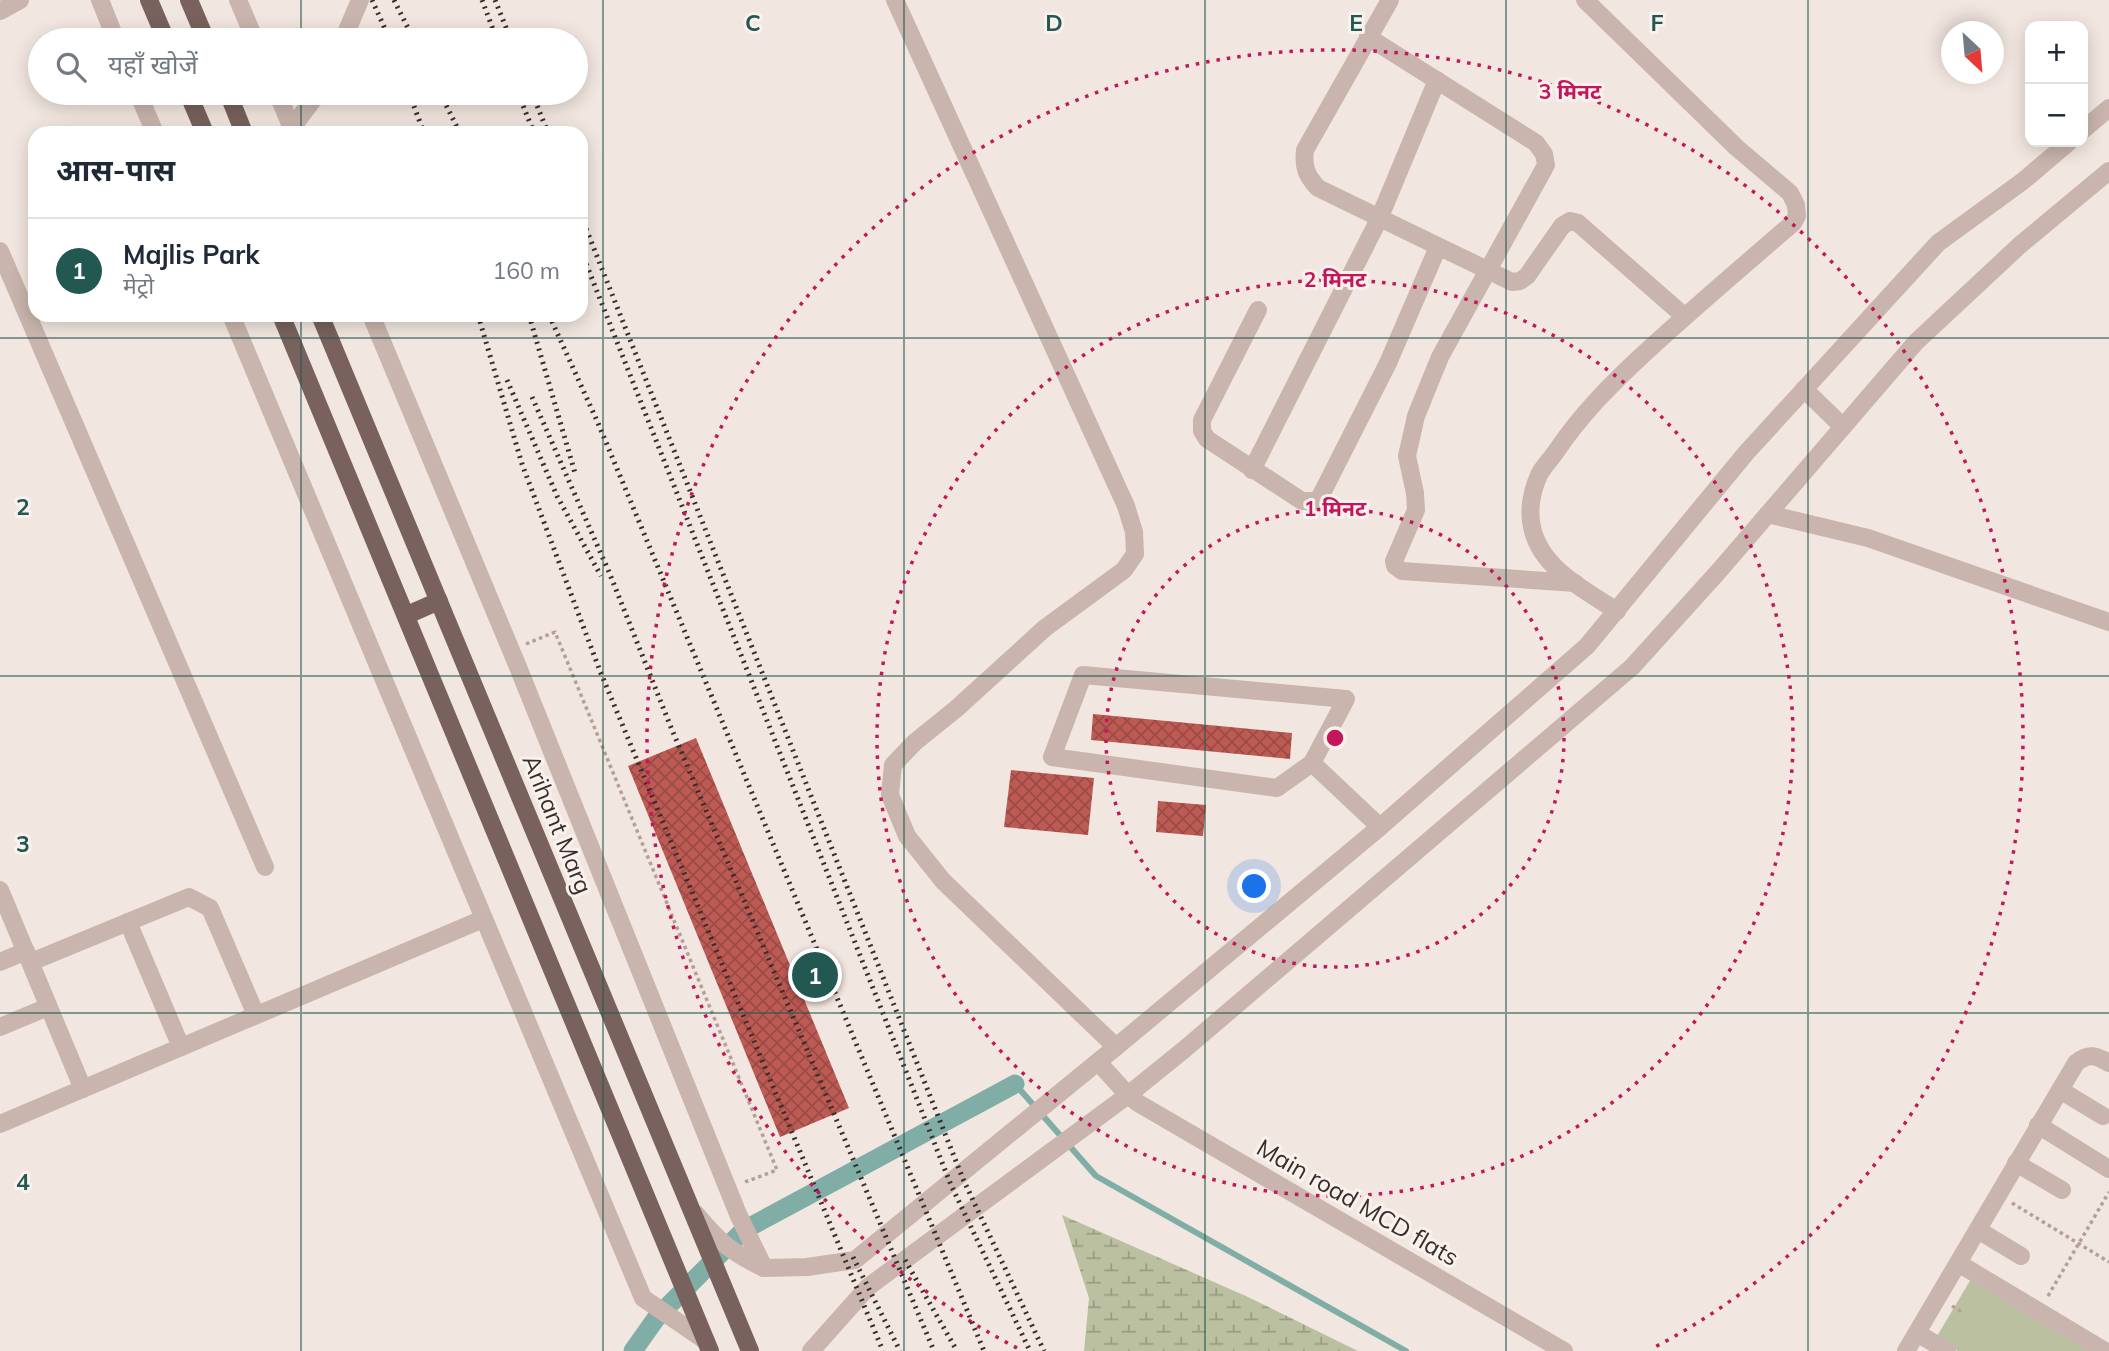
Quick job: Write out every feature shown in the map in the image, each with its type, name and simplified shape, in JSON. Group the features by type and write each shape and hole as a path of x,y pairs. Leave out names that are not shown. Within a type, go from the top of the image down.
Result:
{"main road":[{"path":"149,0 161,28"},
{"path":"189,0 201,28"},
{"path":"193,105 202,126"},
{"path":"233,105 241,126"},
{"path":"284,322 407,615 703,1340"},
{"name":"Arihant Marg","path":"323,322 750,1351"},
{"path":"407,615 439,601"}],"street":[{"path":"0,11 20,0"},
{"path":"100,0 111,28"},
{"path":"238,0 250,28"},
{"path":"349,28 360,0"},
{"path":"895,0 1126,506 1134,533 1135,554 1124,570 1045,628 956,709 915,742 893,765 890,795 907,836 943,881 1116,1047"},
{"path":"1390,0 1305,150 1303,166 1308,178 1318,188 1512,282 1527,276 1562,226 1570,221 1578,223 1684,316"},
{"path":"1585,0 1709,122 1790,193 1796,205 1797,216 1793,223 1684,316 1612,383 1573,427 1539,476 1530,507 1532,528 1539,548 1548,561 1575,583 1617,611"},
{"path":"1368,37 1536,143 1544,154 1546,165 1440,357 1416,415 1407,456 1416,510 1394,561 1395,566 1402,571 1575,583"},
{"path":"1252,470 1379,219 1437,80"},
{"path":"143,105 152,126"},
{"path":"282,105 290,126"},
{"path":"296,126 310,105"},
{"path":"2088,126 2109,108"},
{"path":"689,1205 713,1235 737,1255 764,1268 807,1267 855,1260 1380,827 1587,646 1746,453 1938,243 2023,181 2063,147"},
{"path":"811,1351 867,1287 1128,1095 1186,1048 1632,667 1769,514 1916,342 2020,245 2109,171"},
{"path":"1258,310 1202,421 1202,431 1207,439 1302,501 1315,501 1320,497 1388,363 1438,247"},
{"path":"0,251 28,316"},
{"path":"31,322 265,867"},
{"path":"234,322 643,1298 703,1340"},
{"path":"374,322 511,649 727,1190 764,1268"},
{"path":"1804,389 1843,427"},
{"path":"1769,514 1868,538 2107,621"},
{"path":"1083,676 1346,699 1312,762 1276,788 1052,757 1083,676"},
{"path":"1312,762 1380,827"},
{"path":"0,890 83,1089"},
{"path":"0,962 28,957 189,898 211,908 256,1014"},
{"path":"0,1124 483,919"},
{"path":"128,922 181,1047"},
{"path":"0,1027 48,1007"},
{"path":"1906,1351 2076,1063 2084,1056 2097,1056 2109,1063"},
{"name":"Main road MCD flats","path":"1098,1062 1128,1095 1564,1351"},
{"path":"2060,1090 2103,1116"},
{"path":"2038,1125 2109,1169"},
{"path":"2017,1163 2062,1190"},
{"path":"1978,1230 2021,1256"},
{"path":"1958,1263 2105,1351"},
{"path":"1917,1333 1947,1351"}],"path":[{"path":"511,649 555,632 776,1170 727,1190"},
{"path":"2038,1313 2109,1192"},
{"path":"1998,1195 2109,1262"}],"green space":[{"path":"1062,1215 1248,1297 1358,1351 1084,1351 1089,1298"},
{"path":"1971,1279 2094,1351 1958,1351 1936,1338"}],"building":[{"path":"1093,714 1292,733 1290,759 1091,740"},
{"path":"696,738 849,1108 780,1137 628,766"},
{"path":"1011,770 1094,778 1088,835 1004,827"},
{"path":"1158,801 1206,805 1203,836 1156,832"}],"waterway":[{"path":"1015,1084 1096,1176 1406,1351"},
{"path":"633,1351 657,1317 744,1230 1015,1084"}],"railway":[{"path":"372,0 385,28"},
{"path":"394,0 408,28"},
{"path":"482,0 492,28"},
{"path":"495,0 506,28"},
{"path":"414,105 421,126"},
{"path":"446,105 456,126"},
{"path":"523,105 531,126"},
{"path":"537,105 545,126"},
{"path":"588,234 963,1179 1044,1351"},
{"path":"588,269 951,1185 1030,1351"},
{"path":"480,322 522,464 600,671 883,1351"},
{"path":"531,322 575,473"},
{"path":"552,322 598,423 984,1351"},
{"path":"507,380 557,496 601,576"},
{"path":"532,397 609,572 670,725 934,1351"},
{"path":"853,1257 900,1351"},
{"path":"905,1260 957,1351"}],"place":[{"name":"Majlis Park","path":"815,975"}]}
